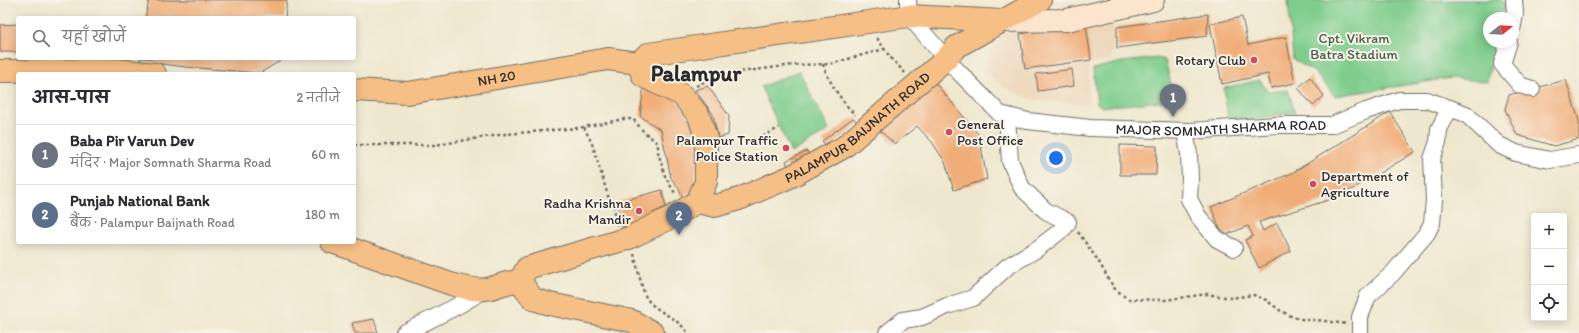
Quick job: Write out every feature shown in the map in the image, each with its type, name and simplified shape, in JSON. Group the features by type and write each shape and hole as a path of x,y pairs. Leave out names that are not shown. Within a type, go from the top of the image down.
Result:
{"main road":[{"name":"PALAMPUR BAIJNATH ROAD","path":"687,200 715,206 739,199 792,176 844,147 946,59 956,47 1040,0"},
{"path":"520,281 527,268 624,240 672,217 706,182 706,138 699,116 682,94 643,76 638,63 648,54 908,8 1003,21"},
{"name":"NH 20","path":"356,90 408,93 608,59 638,63"},
{"path":"0,71 119,72"},
{"path":"338,244 451,284 467,288 486,289 510,281 520,281"},
{"path":"520,281 533,299 632,321 653,333"}],"street":[{"path":"1003,21 1067,20 1153,0"},
{"path":"1514,0 1515,12"},
{"name":"MAJOR SOMNATH SHARMA ROAD","path":"908,8 946,59 1000,114 1028,121 1090,128 1185,131 1277,125 1332,125 1366,111 1399,100 1428,100 1466,114 1499,145 1516,153 1550,160 1579,155"},
{"path":"1507,48 1502,64 1520,85 1532,89"},
{"path":"1360,329 1360,317 1368,296 1393,273 1427,233 1432,223 1434,200 1432,159 1438,142 1440,129 1450,108"},
{"path":"887,333 903,320 922,317 947,306 973,298 1008,266 1037,249 1064,228 1068,222 1046,211 1022,188 1010,161 1007,116"},
{"path":"1185,131 1189,154 1190,199 1198,216 1218,239 1234,248"},
{"path":"404,333 459,305 486,289"}],"path":[{"path":"876,33 878,41 890,57 909,77"},
{"path":"692,88 717,75 793,65 823,64 845,61 884,49"},
{"path":"823,64 827,76 855,115 872,123"},
{"path":"356,145 435,145 505,134 584,127 624,119 633,119 644,132 658,143 658,152 665,176 672,186 687,200"},
{"path":"584,127 593,146 608,196 614,207 624,240 646,298 654,306 684,327 688,333"},
{"path":"758,139 779,128"},
{"path":"1068,222 1097,259 1114,288 1128,299 1165,300 1207,294 1230,298 1254,295 1266,300 1280,311 1293,317 1305,320 1317,320 1360,329"}],"shaded area":[{"path":"1112,16 1116,38 1111,60 1090,64 1088,104 1034,100 1005,88 984,70 996,36 1023,28"}],"green space":[{"name":"Cpt. Vikram Batra Stadium","path":"1288,0 1501,0 1505,4 1503,12 1483,12 1483,48 1495,48 1487,82 1451,78 1335,96 1314,72 1293,59"},
{"path":"1157,58 1165,60 1173,92 1162,101 1102,107 1097,103 1093,69 1122,62"},
{"path":"799,71 829,130 791,153 761,87"},
{"path":"1260,80 1268,92 1288,90 1295,112 1237,122 1228,120 1224,88"}],"building":[{"path":"149,0 287,0 285,16 145,16"},
{"path":"1208,14 1207,36 1117,48 1117,27"},
{"name":"Rotary Club","path":"1242,17 1248,45 1286,37 1295,83 1271,88 1268,74 1222,84 1210,24"},
{"path":"16,24 16,52 0,52 0,25"},
{"path":"1086,24 1091,60 1025,69 1020,34"},
{"path":"280,60 262,72 185,67 140,61"},
{"path":"1072,69 1074,86 1038,91 1036,74"},
{"path":"1310,77 1324,96 1313,106 1298,88"},
{"name":"General Post Office","path":"932,79 979,135 987,179 954,190 945,162 932,142 917,126 895,144 877,128"},
{"path":"1566,80 1579,121 1579,139 1554,146 1517,135 1505,109 1509,95"},
{"path":"644,84 676,98 697,129 699,148 695,187 683,199 678,187 671,178 661,130 640,116"},
{"path":"708,86 729,116 728,135 718,138 713,114 695,90"},
{"name":"Department of Agriculture","path":"1390,112 1415,152 1341,196 1259,222 1263,231 1277,223 1291,251 1259,268 1245,240 1253,236 1248,226 1223,236 1211,207 1292,173"},
{"path":"853,118 859,123 829,149 822,141"},
{"path":"1120,145 1157,146 1156,175 1120,175"},
{"path":"807,151 811,160 790,171 786,161"},
{"name":"Radha Krishna Mandir","path":"662,190 666,207 653,213 655,217 631,226 622,227 618,202"},
{"path":"374,319 378,333 355,333 352,323"}],"place":[{"name":"Rotary Club","path":"1254,60"},
{"name":"Baba Pir Varun Dev","path":"1173,117"},
{"name":"General Post Office","path":"949,132"},
{"name":"Palampur Traffic Police Station","path":"786,148"},
{"name":"Department of Agriculture","path":"1313,184"},
{"name":"Radha Krishna Mandir","path":"639,211"},
{"name":"Punjab National Bank","path":"679,235"}],"district":[{"name":"Palampur","path":"696,73"}]}
